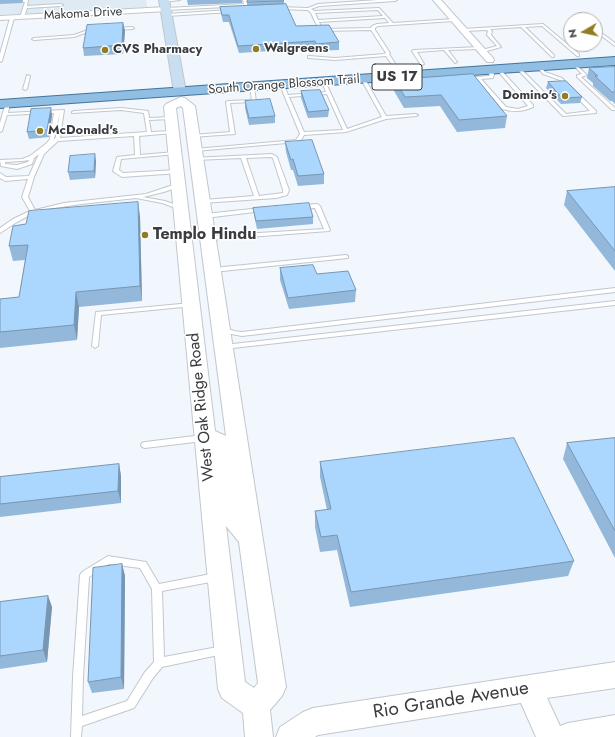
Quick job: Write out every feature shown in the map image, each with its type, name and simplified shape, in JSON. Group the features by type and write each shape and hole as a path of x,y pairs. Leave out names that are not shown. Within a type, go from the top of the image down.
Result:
{"main road":[{"name":"West Oak Ridge Road","path":"165,6 179,91"},
{"name":"South Orange Blossom Trail","path":"4,107 53,107 179,91 252,87 284,90 327,87 363,79 437,76 488,60 518,68 615,53"},
{"name":"South Orange Blossom Trail","path":"207,77 553,56 576,60 615,61"},
{"name":"South Orange Blossom Trail","path":"179,91 192,78"},
{"name":"South Orange Blossom Trail","path":"157,80 179,91"},
{"path":"19,89 40,88"}],"street":[{"path":"437,0 488,60"},
{"name":"Makoma Drive","path":"0,18 165,6"},
{"path":"172,125 170,107 179,91"},
{"name":"West Oak Ridge Road","path":"172,125 232,689 256,706 272,687 193,136 190,106 179,91"},
{"path":"186,254 196,266 208,343 213,346 222,338"},
{"path":"205,438 214,437 218,440 221,446 231,516 251,539"},
{"name":"Rio Grande Avenue","path":"290,737 313,722 615,675"},
{"path":"529,689 550,737"},
{"path":"256,706 259,737"},
{"path":"568,737 615,729"}],"lane":[{"path":"165,6 178,0"},
{"path":"165,6 246,5 245,0"},
{"path":"275,8 308,9 318,5 395,0"},
{"path":"22,17 27,1 24,1"},
{"path":"25,8 61,5"},
{"path":"165,6 245,10"},
{"path":"308,9 312,12 321,30 373,28 377,25 391,23 454,20"},
{"path":"312,12 379,9 391,23"},
{"path":"317,21 386,17"},
{"path":"0,61 12,18"},
{"path":"463,30 543,25 576,60 585,75 578,76 614,109"},
{"path":"522,26 553,56"},
{"path":"34,39 74,36 82,32 98,28"},
{"path":"110,29 132,28"},
{"path":"373,28 394,66"},
{"path":"486,28 490,31 489,35 499,47 488,60"},
{"path":"82,32 93,32"},
{"path":"603,35 615,45"},
{"path":"0,39 6,39"},
{"path":"445,49 455,62"},
{"path":"422,64 414,51 445,49 488,60 531,106 527,109 509,110 504,108 478,78"},
{"path":"309,57 335,59 387,54"},
{"path":"470,79 493,76 488,60"},
{"path":"518,68 565,115 594,112 561,78 544,72 538,66"},
{"path":"19,89 28,76"},
{"path":"363,79 385,118"},
{"path":"193,136 233,133 228,102 254,100 252,87"},
{"path":"327,87 346,131"},
{"path":"284,90 302,134"},
{"path":"0,131 4,107"},
{"path":"1,161 4,165 17,167 30,163 32,157 52,139 53,107 62,112 57,140"},
{"path":"74,112 121,109 146,112 148,133"},
{"path":"302,134 346,131 385,118 416,116"},
{"path":"147,119 172,125"},
{"path":"33,211 25,197 31,177 42,153 57,140 148,133 172,125"},
{"path":"136,134 138,156"},
{"path":"196,154 298,141 302,134"},
{"path":"175,153 119,158 116,171 122,175 178,178"},
{"path":"196,154 243,156 272,155 275,157 286,190 285,194 257,197 204,209"},
{"path":"243,156 257,197"},
{"path":"0,175 5,178 31,177"},
{"path":"0,230 9,223 33,211 68,202 135,197 162,192 178,178"},
{"path":"135,197 163,202 181,208"},
{"path":"208,238 327,230 317,206 296,208"},
{"path":"204,209 268,210"},
{"path":"213,270 346,257"},
{"path":"222,338 233,333 242,334 615,290"},
{"path":"222,338 615,303"},
{"path":"95,346 98,313 191,305"},
{"path":"145,444 205,438"},
{"path":"76,737 78,677 85,575 108,560 142,565 157,588 159,663"},
{"path":"157,588 220,576"},
{"path":"76,723 130,705 149,675 159,663 228,650"}],"shaded area":[{"path":"0,0 146,0 147,7 0,15"}],"building":[{"path":"248,0 283,0 284,1 247,2"},
{"path":"286,4 296,26 329,25 339,42 316,44 315,41 238,46 229,15 222,15 220,7"},
{"path":"123,23 122,45 83,48 87,25"},
{"path":"615,67 615,92 612,92 595,76 598,76 589,68"},
{"path":"473,74 507,116 459,120 441,95 405,97 395,80"},
{"path":"566,81 582,97 562,98 548,82"},
{"path":"320,90 329,110 308,112 301,91"},
{"path":"270,99 275,116 249,118 245,101"},
{"path":"51,108 47,130 27,132 31,109"},
{"path":"312,140 324,174 298,176 293,159 291,160 285,142"},
{"path":"95,154 94,171 68,172 70,156"},
{"path":"615,187 615,251 567,191"},
{"path":"138,202 140,286 76,292 74,325 0,332 0,299 19,297 28,245 9,246 13,226 26,224 29,211"},
{"path":"309,203 313,217 256,221 253,208"},
{"path":"313,265 317,274 348,271 356,290 288,298 280,268"},
{"path":"514,438 574,561 351,592 337,535 321,537 315,511 331,509 320,462"},
{"path":"615,438 615,531 567,443"},
{"path":"119,464 118,491 0,504 0,477"},
{"path":"122,564 121,677 88,682 93,568"},
{"path":"48,596 43,650 0,656 0,602"}],"place":[{"name":"Walgreens","path":"256,49"},
{"name":"CVS Pharmacy","path":"105,50"},
{"name":"Domino's","path":"565,96"},
{"name":"McDonald's","path":"40,131"},
{"name":"Templo Hindu","path":"145,235"}]}
